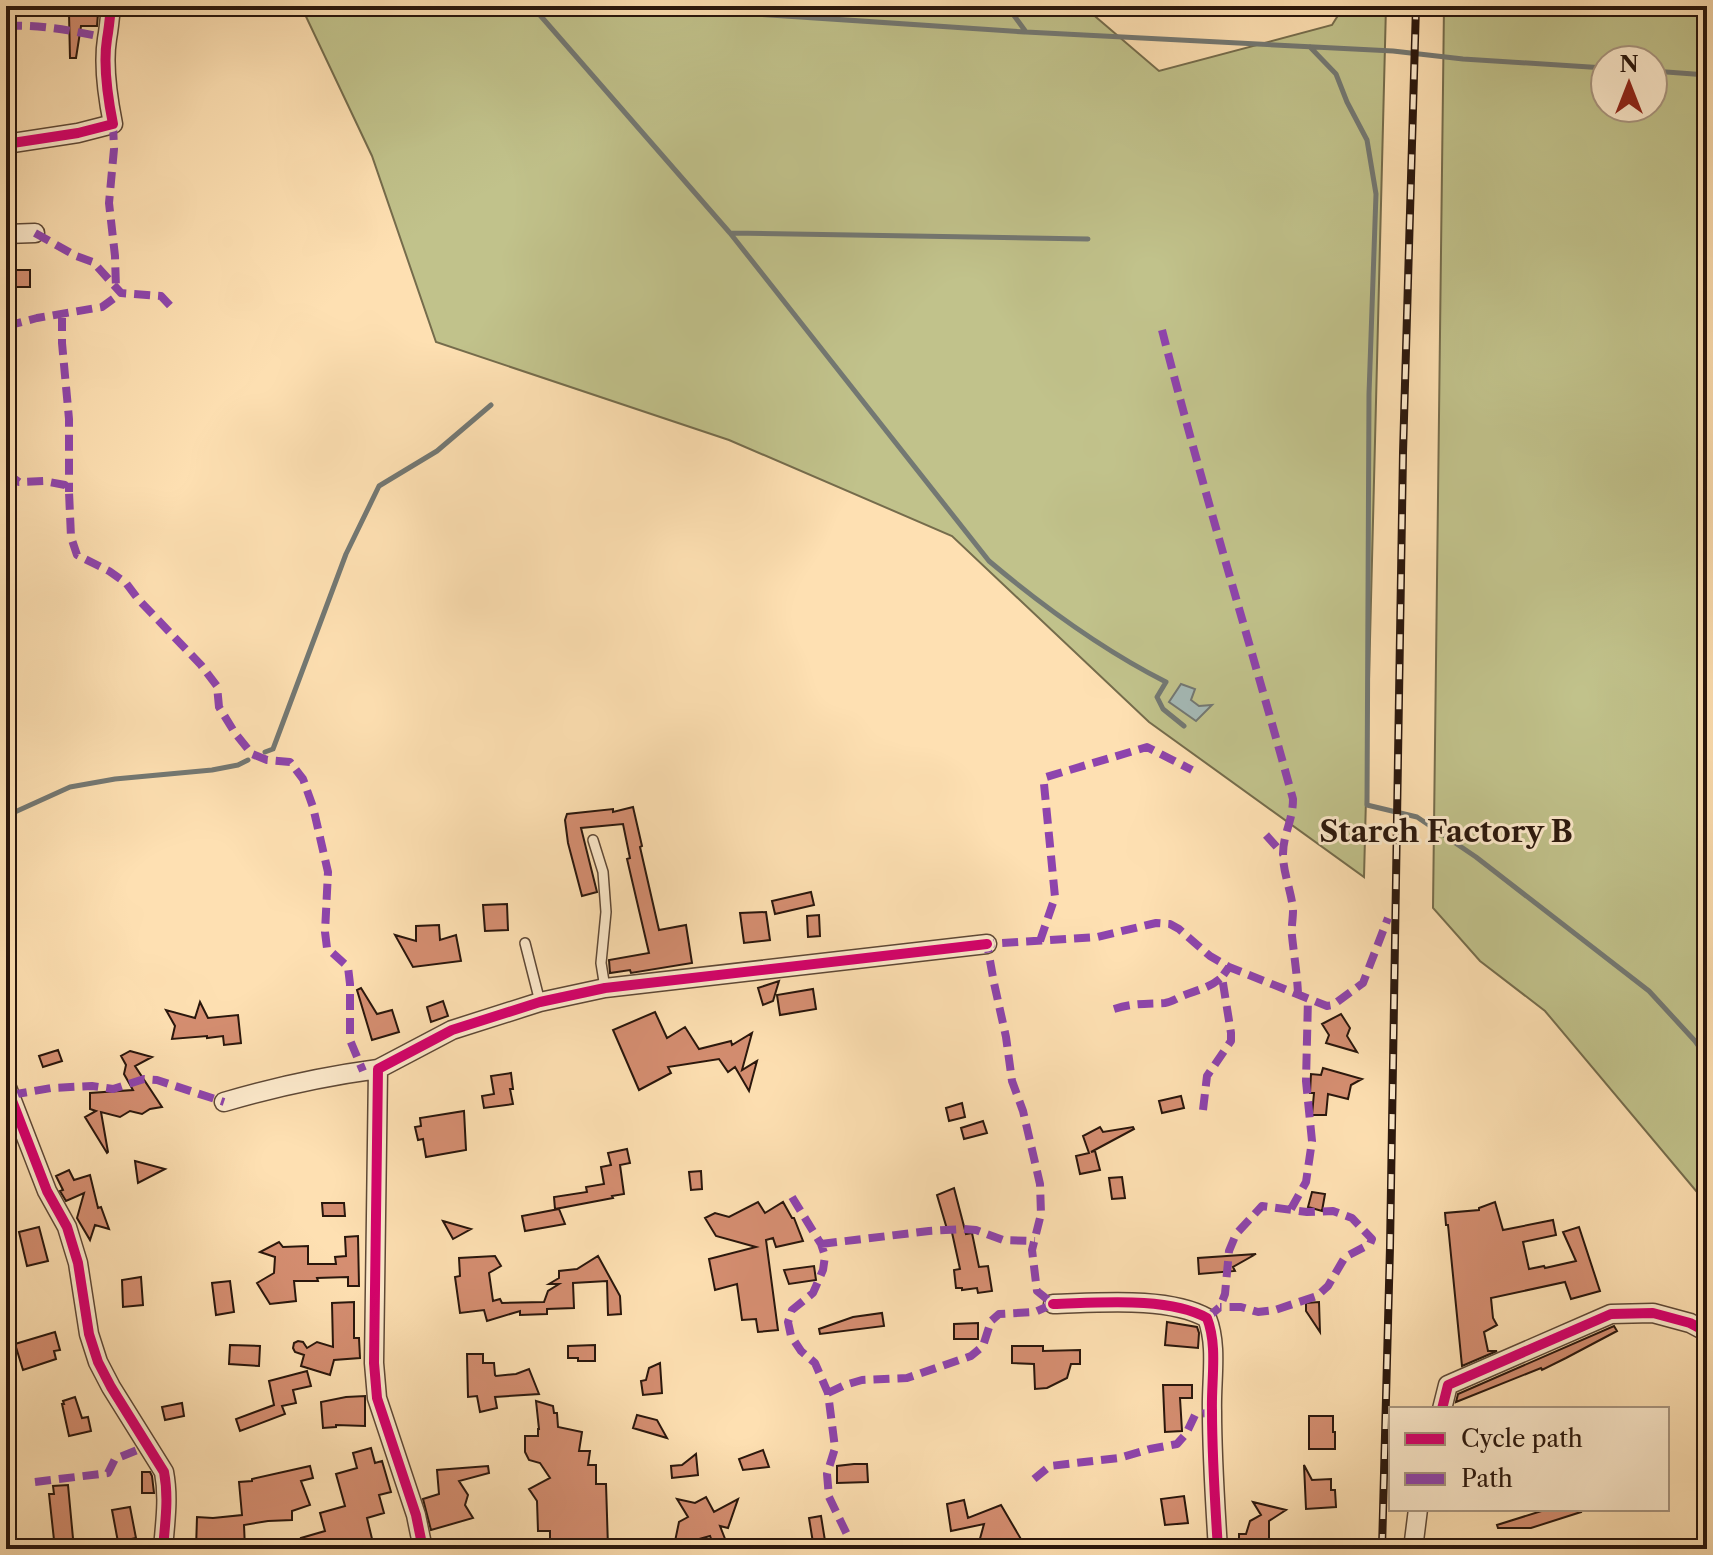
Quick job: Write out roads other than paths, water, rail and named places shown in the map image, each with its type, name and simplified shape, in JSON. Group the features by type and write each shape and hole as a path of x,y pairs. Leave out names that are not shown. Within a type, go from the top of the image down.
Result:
{"street":[{"path":"6,144 78,133 113,124 106,61 111,6"},
{"path":"6,234 35,233"},
{"path":"224,1102 298,1082 378,1069 452,1030 540,1002 605,988 987,944"},
{"path":"378,1069 375,1384 416,1515 423,1549"},
{"path":"6,1085 47,1191 67,1227 78,1263 89,1334 98,1362 164,1472 167,1486 163,1549"},
{"path":"1053,1304 1134,1302 1188,1311 1207,1318 1212,1353 1218,1549"},
{"path":"1442,1407 1448,1385 1611,1314 1653,1313 1690,1323 1707,1332"},
{"path":"1413,1549 1418,1511"}],"lane":[{"path":"593,840 603,872 606,912 601,963 605,988"},
{"path":"525,943 540,1002"}],"waterway":[{"path":"532,6 730,233 989,561 1074,627 1166,682 1157,697 1163,709 1184,726"},
{"path":"637,6 1025,32"},
{"path":"1007,6 1026,32 1393,51 1589,67"},
{"path":"1310,47 1336,74 1367,140 1376,194 1369,394 1367,805 1417,817 1476,857 1649,991 1707,1058"},
{"path":"1669,72 1707,75"},
{"path":"731,233 1088,239"},
{"path":"265,752 273,749 346,554 379,486 437,451 491,405"},
{"path":"6,816 70,787 115,779 212,770 248,760"}],"railway":[{"path":"1382,1549 1403,453 1416,6"}],"district":[{"name":"Starch Factory B","path":"1446,831"}]}
